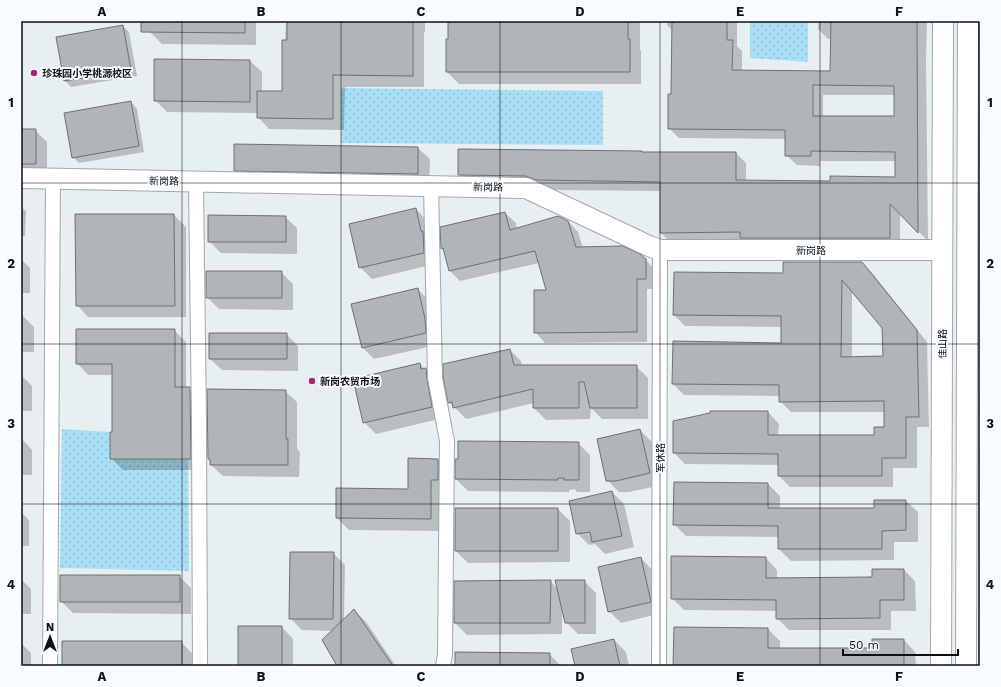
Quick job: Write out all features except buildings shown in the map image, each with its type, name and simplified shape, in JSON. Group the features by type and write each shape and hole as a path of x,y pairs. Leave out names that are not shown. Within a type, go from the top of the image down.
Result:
{"street":[{"name":"佳山路","path":"940,666 943,21"},
{"path":"966,666 974,307 968,21"},
{"name":"新岗路","path":"21,178 526,188 660,250 942,250"},
{"path":"50,666 53,179"},
{"path":"196,182 200,666"},
{"path":"431,186 435,378 447,440 444,666"},
{"name":"军休路","path":"659,666 660,250"},
{"path":"942,307 974,307"}],"shaded area":[{"path":"750,21 808,21 808,62 750,58"},
{"path":"341,88 603,91 603,145 341,143"},
{"path":"62,429 110,432 110,459 188,459 189,571 60,568"}],"place":[{"name":"珍珠园小学桃源校区","path":"34,73"},
{"name":"新岗农贸市场","path":"312,381"}]}
